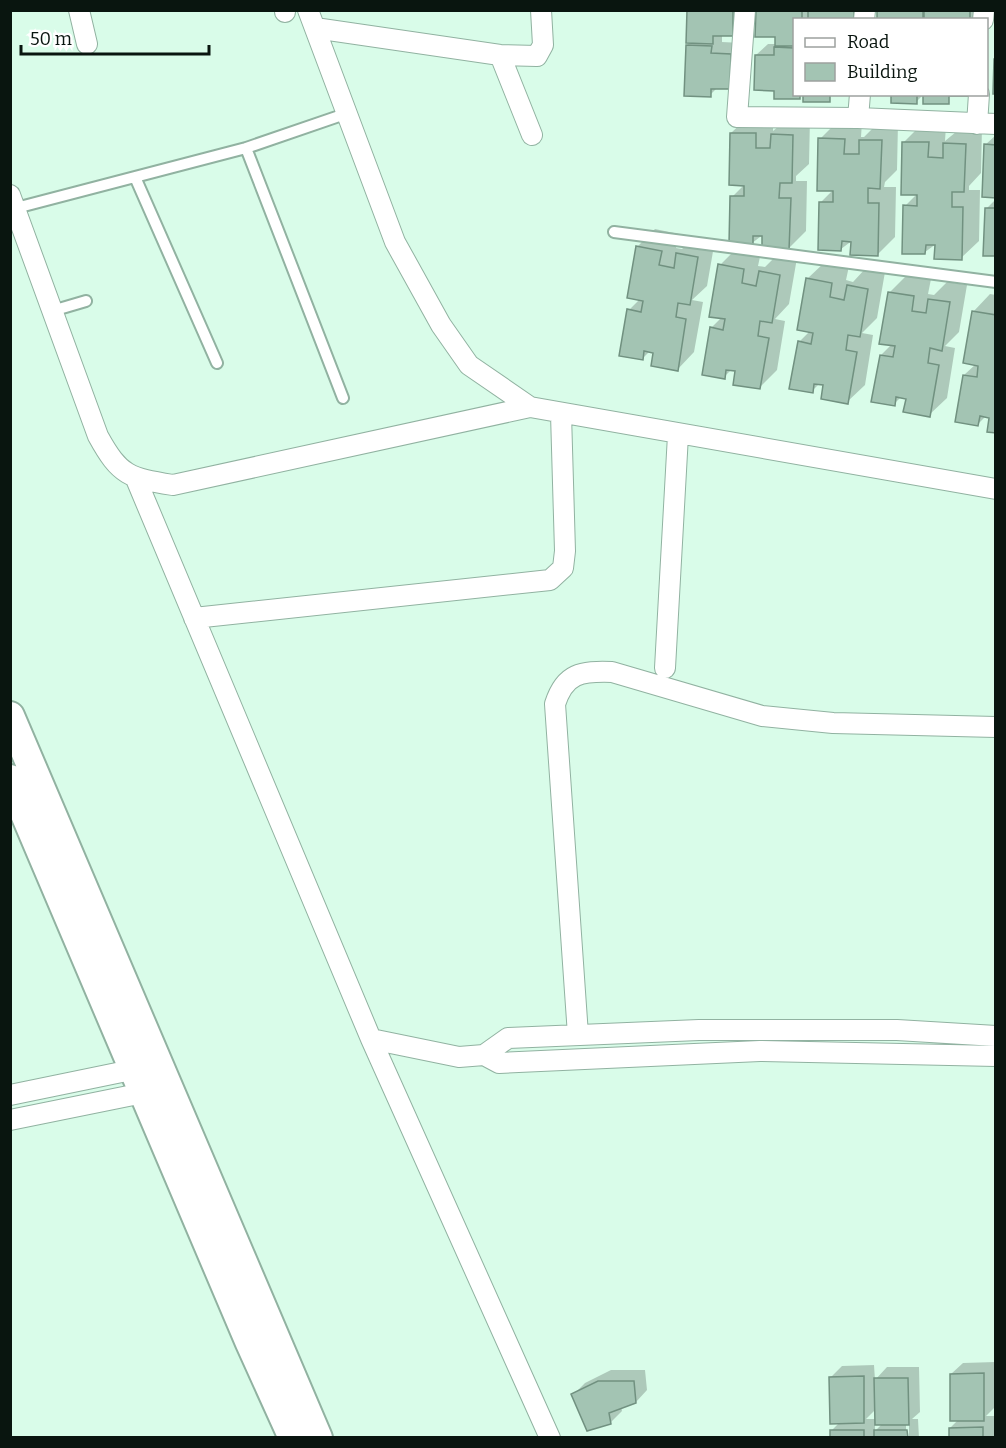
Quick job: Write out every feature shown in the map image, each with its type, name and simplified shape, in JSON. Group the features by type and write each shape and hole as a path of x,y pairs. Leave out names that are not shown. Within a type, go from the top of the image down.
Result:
{"street":[{"path":"79,10 87,44"},
{"path":"312,19 500,55 537,56 543,45 541,10"},
{"path":"746,10 737,117 858,118 986,124 979,96"},
{"path":"312,19 395,242 441,325 469,365 530,407 678,435 996,489"},
{"path":"500,55 532,135"},
{"path":"858,118 860,96"},
{"path":"13,201 98,436 113,462 136,479 173,485 530,407"},
{"path":"194,618 550,580 563,568 565,551 561,414"},
{"path":"665,668 678,435"},
{"path":"136,479 371,1039 550,1437"},
{"path":"578,1035 555,704 561,687 574,676 590,671 612,672 739,711 772,718 833,723 996,727"},
{"path":"10,717 293,1437"},
{"path":"10,779 318,1437"},
{"path":"371,1039 459,1057 484,1055 508,1038 699,1030 897,1030 996,1036"},
{"path":"484,1055 499,1063 760,1051 996,1056"},
{"path":"10,1095 151,1079"},
{"path":"10,1120 151,1079"}],"lane":[{"path":"13,201 135,177 246,148 348,114"},
{"path":"246,148 343,398"},
{"path":"135,177 217,363"},
{"path":"614,232 996,282"},
{"path":"52,311 86,301"}],"building":[{"path":"687,10 733,10 733,36 713,36 713,44 686,43"},
{"path":"756,10 802,10 802,18 793,18 793,46 775,46 775,37 755,37"},
{"path":"808,10 854,10 854,18 808,18"},
{"path":"877,10 923,10 923,18 877,18"},
{"path":"924,10 970,10 970,18 924,18"},
{"path":"686,45 712,46 711,53 731,54 730,89 711,89 711,97 684,96"},
{"path":"774,47 793,48 793,96 800,96 800,99 774,99 774,91 754,90 755,55 774,55"},
{"path":"994,59 996,59 996,94 993,94"},
{"path":"803,96 830,96 830,102 803,102"},
{"path":"891,96 917,96 917,104 891,103"},
{"path":"923,96 949,96 949,104 923,104"},
{"path":"730,133 756,133 756,148 770,148 771,134 793,135 792,183 780,183 779,198 791,198 789,250 762,249 762,236 753,236 753,245 729,244 730,196 744,196 744,186 729,185"},
{"path":"818,138 845,139 844,154 859,154 859,140 882,140 880,189 868,188 868,203 879,203 878,256 850,255 851,242 842,241 841,251 818,250 819,202 833,202 833,191 817,191"},
{"path":"902,142 929,142 928,157 943,158 943,143 966,144 964,192 952,192 952,207 963,207 962,260 934,259 935,245 926,245 925,254 902,254 903,205 917,206 917,195 901,195"},
{"path":"984,144 996,145 996,198 982,197"},
{"path":"985,208 996,208 996,256 983,256"},
{"path":"636,246 662,251 659,265 674,268 676,253 698,257 690,305 678,303 676,317 686,319 678,371 651,366 653,353 644,351 643,360 619,356 627,309 641,312 643,301 627,298"},
{"path":"718,264 744,269 742,283 756,286 759,271 780,275 772,323 760,321 758,336 769,338 760,389 733,385 735,371 726,370 725,379 702,375 710,327 723,330 725,319 709,317"},
{"path":"806,278 832,283 830,297 844,300 847,285 868,289 860,337 848,335 846,350 857,352 848,404 821,399 823,385 814,384 813,393 789,389 798,341 811,344 813,333 797,330"},
{"path":"888,292 914,296 912,311 926,313 928,299 950,302 942,351 930,348 928,363 939,365 930,417 903,412 906,399 896,397 895,406 871,402 880,355 893,357 895,346 879,344"},
{"path":"972,311 996,315 996,433 987,432 989,418 980,416 978,426 955,422 963,375 977,377 978,366 963,363"},
{"path":"984,1373 984,1421 950,1421 950,1374"},
{"path":"864,1376 864,1423 830,1424 829,1377"},
{"path":"874,1378 908,1378 909,1425 875,1425"},
{"path":"598,1381 634,1381 636,1403 609,1413 611,1424 587,1431 571,1394"},
{"path":"983,1427 983,1438 949,1438 949,1428"},
{"path":"830,1430 864,1430 864,1438 830,1438"},
{"path":"874,1430 907,1430 908,1438 874,1438"}]}
